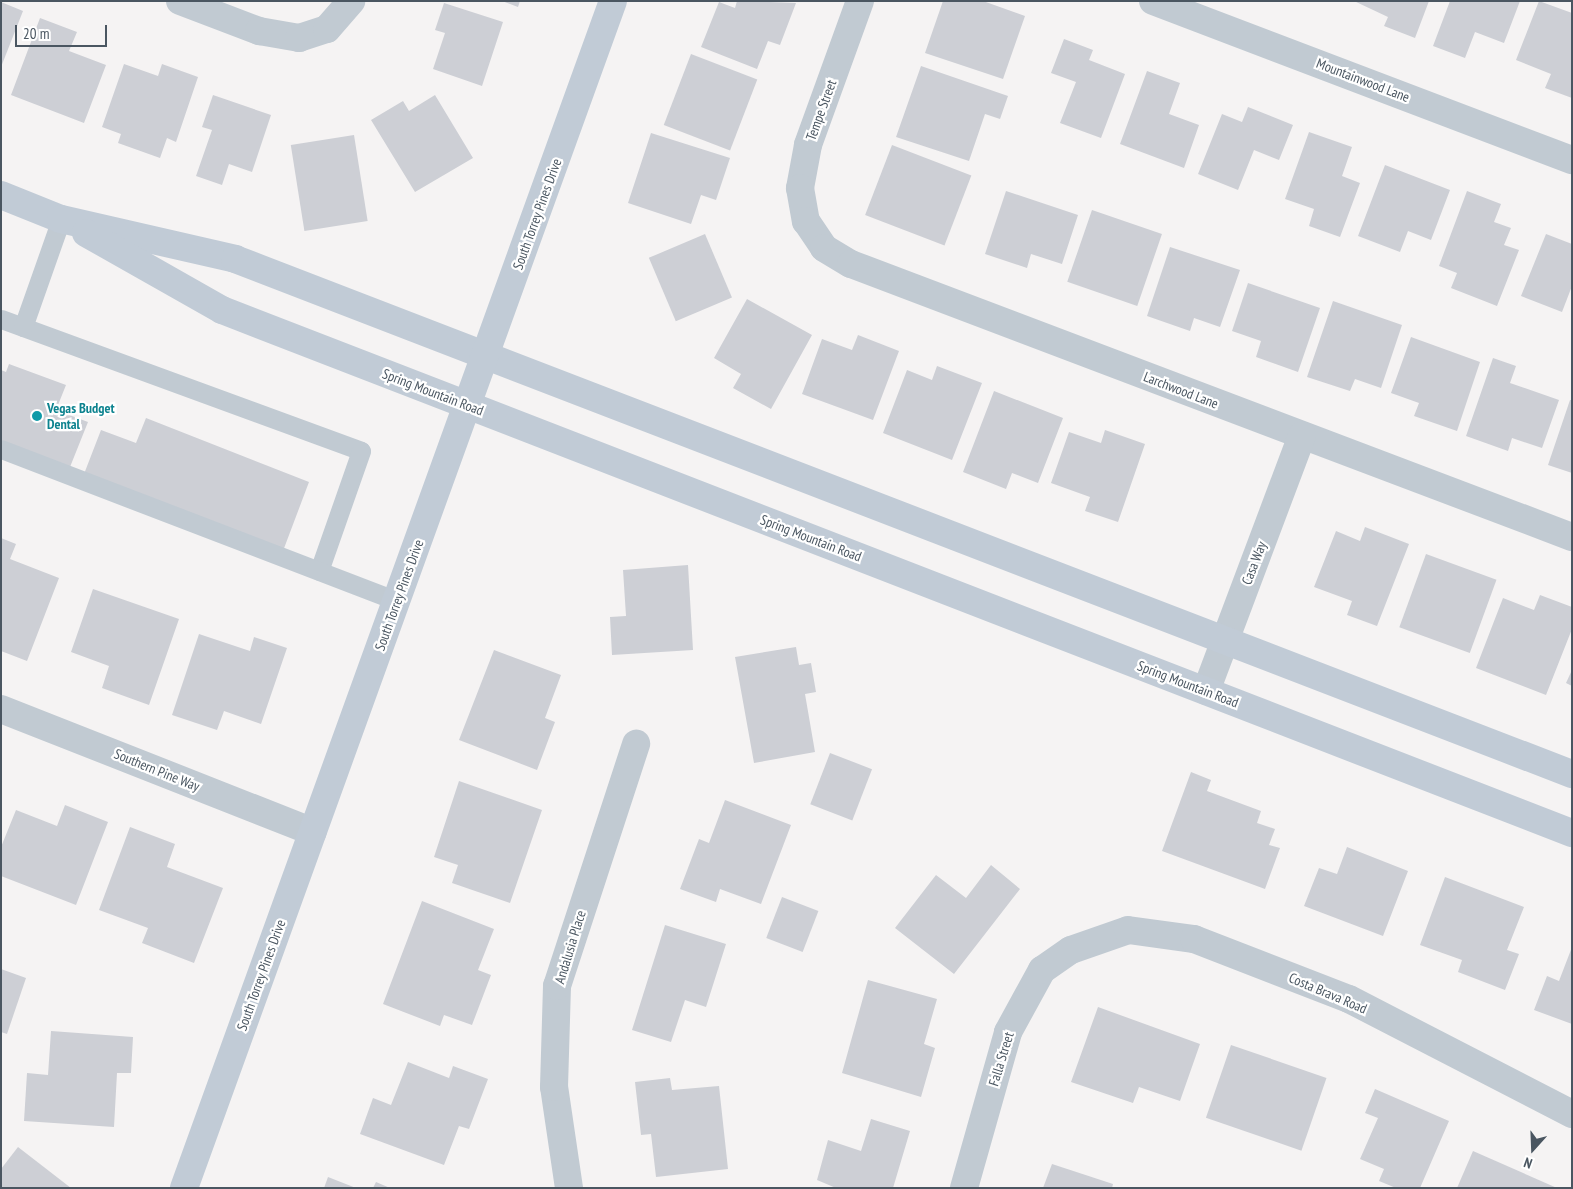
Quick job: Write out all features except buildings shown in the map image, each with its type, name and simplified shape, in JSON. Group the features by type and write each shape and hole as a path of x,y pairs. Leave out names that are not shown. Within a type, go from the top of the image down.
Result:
{"main road":[{"name":"South Torrey Pines Drive","path":"184,1188 466,405 614,1"},
{"name":"Spring Mountain Road","path":"2,197 61,218 235,259 1572,774"},
{"name":"Spring Mountain Road","path":"61,218 222,310 1572,833"}],"street":[{"path":"180,1 259,31 298,38 326,29 351,1"},
{"name":"Tempe Street","path":"806,222 800,188 808,145 860,1"},
{"name":"Mountainwood Lane","path":"1153,1 1572,160"},
{"name":"Larchwood Lane","path":"806,222 824,248 851,264 1572,537"},
{"name":"Casa Way","path":"1206,691 1302,435"},
{"name":"Southern Pine Way","path":"1,709 313,832"},
{"name":"Andalusia Place","path":"569,1188 554,1087 557,986 636,744"},
{"name":"Costa Brava Road","path":"1070,950 1128,930 1194,939 1349,999 1572,1114"},
{"name":"Falla Street","path":"964,1188 1008,1032 1042,970 1070,950"}],"lane":[{"path":"23,327 61,218"},
{"path":"1,319 361,451 319,571"},
{"path":"1,450 397,601"}],"place":[{"name":"Vegas Budget Dental","path":"37,416"}]}
